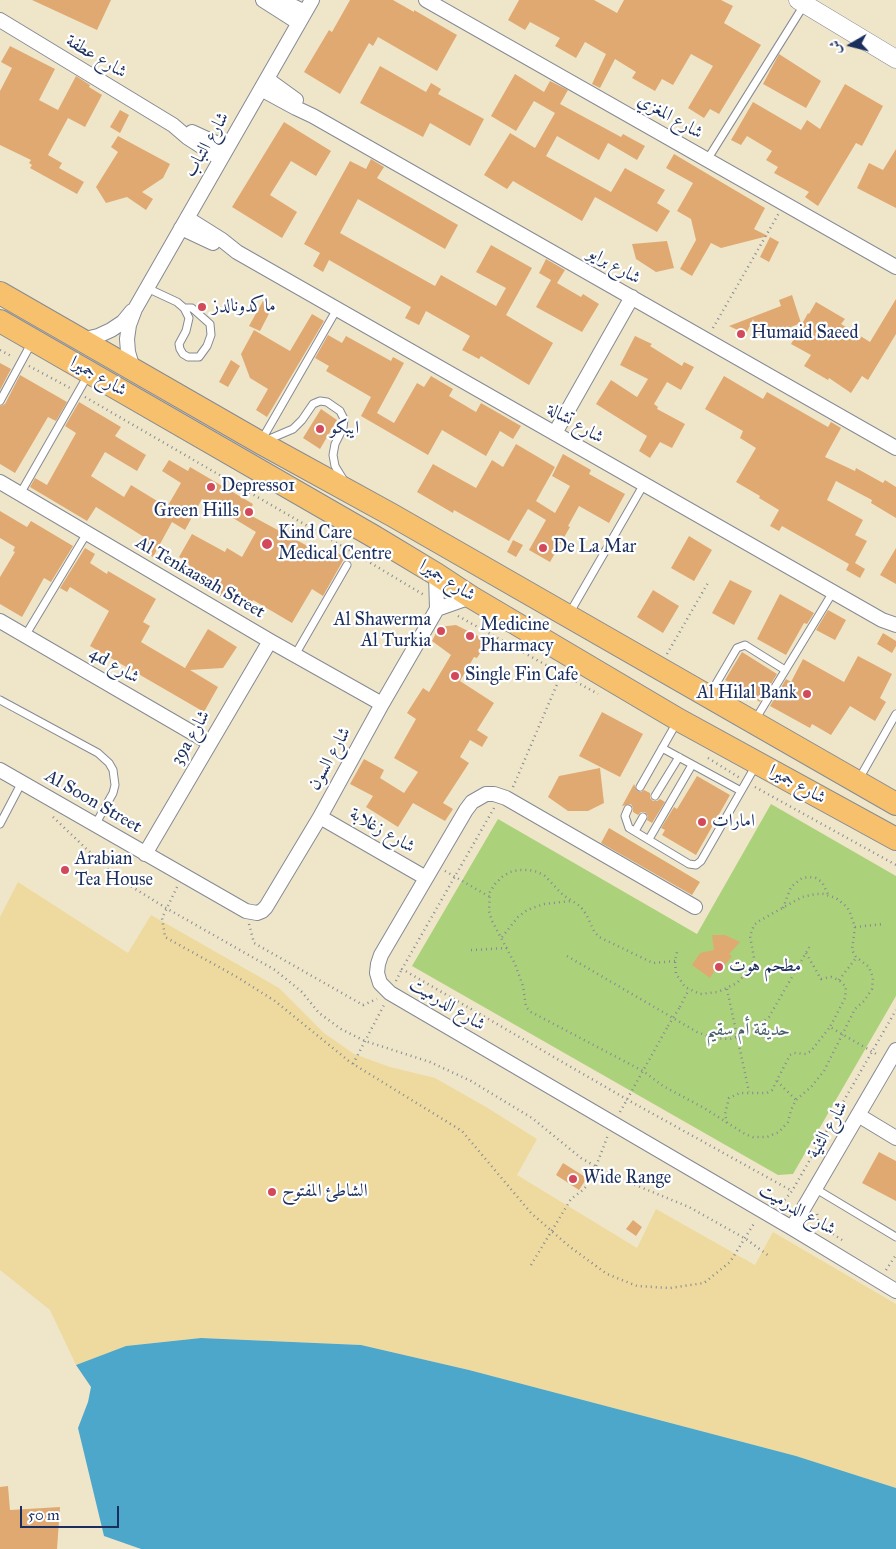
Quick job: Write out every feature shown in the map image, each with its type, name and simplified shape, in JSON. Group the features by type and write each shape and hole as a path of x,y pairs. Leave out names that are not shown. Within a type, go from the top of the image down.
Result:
{"main road":[{"name":"شارع جميرا","path":"0,293 896,804"},
{"name":"شارع جميرا","path":"0,321 436,574 471,597 678,720 896,839"}],"street":[{"path":"264,0 306,12"},
{"path":"280,0 306,12"},
{"name":"شارع المغزي","path":"426,0 896,267"},
{"path":"802,2 896,59"},
{"name":"شارع التباب","path":"133,369 128,352 127,339 129,325 135,309 306,12"},
{"name":"شارع عطفة","path":"0,20 173,125 190,131 224,154"},
{"name":"شارع برايو","path":"264,84 300,103 313,116 896,448"},
{"name":"شارع تشالة","path":"184,223 222,240 237,252 882,620 896,626"},
{"path":"555,433 632,297"},
{"name":"شارع التباب","path":"81,340 98,336 111,330 123,322 135,309"},
{"name":"Al Tenkaasah Street","path":"0,482 270,641 382,704"},
{"path":"436,574 437,606 471,597"},
{"name":"شارع السون","path":"246,911 257,913 266,907 320,817 437,606"},
{"name":"4d شارع","path":"0,621 210,743"},
{"name":"39a شارع","path":"145,854 270,641"},
{"name":"Al Soon Street","path":"0,770 246,911"},
{"name":"شارع الدرميت","path":"502,796 486,794 472,802 426,878 378,964 377,974 380,983 390,993 792,1228 896,1292"},
{"path":"502,796 695,907"},
{"name":"شارع زغلابة","path":"320,817 426,878"},
{"name":"شارع الثنية","path":"792,1228 821,1192 858,1115 893,1056"},
{"path":"858,1115 896,1138"}],"lane":[{"path":"707,160 802,2"},
{"path":"147,288 178,302 184,308 189,318 186,331 179,344 180,349 188,357 199,357 207,346 211,335 210,324 192,308 184,308"},
{"path":"260,442 337,309"},
{"path":"0,401 33,340"},
{"path":"20,494 89,372"},
{"path":"260,442 292,429 302,420 313,404 320,401 327,402 340,411 344,419 343,428 334,449 334,460 338,471 353,494"},
{"path":"568,616 644,484"},
{"path":"25,636 87,533"},
{"path":"295,655 347,565"},
{"path":"754,723 833,592"},
{"path":"709,697 737,648 745,645 785,670"},
{"path":"0,700 98,753 109,763 113,770 115,785 96,825"},
{"path":"858,782 896,714"},
{"path":"640,787 678,720"},
{"path":"662,748 741,791"},
{"path":"655,796 679,757"},
{"path":"628,809 625,816 626,824 635,831 690,864 699,864 758,763"},
{"path":"648,840 692,765"},
{"path":"0,824 22,782"},
{"path":"635,831 643,818"},
{"path":"821,1192 896,1237"}],"path":[{"path":"706,340 784,203"},
{"path":"0,350 354,553 437,606"},
{"path":"659,668 709,581"},
{"path":"353,1064 402,968 502,796 512,791 561,674"},
{"path":"48,812 74,835 106,869 166,908 275,970 302,992 319,1012 353,1036 430,1062 471,1081 532,1118 567,1149 595,1166 628,1183 675,1200 746,1239 770,1256"},
{"path":"434,865 490,897"},
{"path":"674,961 654,963 598,937 586,914 545,876 529,870 519,870 502,877 495,884 490,897 489,911 520,976 526,1006 531,1012 643,1071 663,1086 704,1108 745,1134 753,1137 768,1137 779,1132 784,1127 796,1100 811,1087 824,1071 855,1010 868,996 873,984 869,967 854,954 852,946 855,935 854,919 847,907 836,898 823,894 809,895 783,908 754,925 750,936 753,963 743,978 727,989 705,994 689,990 682,984 676,974 674,961 677,952"},
{"path":"183,876 162,918 165,937 275,1001 353,1064 462,1131 512,1192 570,1246 607,1274 637,1286 670,1288 704,1283 730,1262 746,1239 761,1211 771,1199 783,1202 792,1191 896,1010"},
{"path":"783,908 791,887 802,878 809,876 822,882 830,896"},
{"path":"502,937 518,917 527,910 544,904 571,901"},
{"path":"246,911 254,943 363,1005 390,993"},
{"path":"855,927 884,924"},
{"path":"567,956 697,1032 714,1038 738,1037 757,1028 769,1017 811,944"},
{"path":"471,950 507,948"},
{"path":"726,1123 729,1098 740,1093 767,1093 772,1090 790,1055 794,1053 806,1054 812,1051 830,1028 845,998 846,987 839,980 831,977 821,979 806,953"},
{"path":"839,980 856,957"},
{"path":"402,968 628,1100 792,1191"},
{"path":"727,989 749,1092"},
{"path":"531,1265 571,1199 590,1182 613,1125 689,990"},
{"path":"830,1028 872,1052 893,1056"},
{"path":"777,1081 796,1100"},
{"path":"821,1192 821,1203 817,1215 819,1226 824,1232 833,1234 842,1240"},
{"path":"878,1281 896,1254"}],"green space":[{"name":"حديقة أم سقيم","path":"771,804 896,876 896,996 793,1174 778,1175 412,966 498,819 697,934"}],"sand":[{"name":"الشاطئ المفتوح","path":"18,882 128,953 151,915 279,988 324,1033 354,1054 390,1067 435,1078 486,1107 537,1139 517,1175 637,1248 656,1209 755,1265 773,1232 896,1304 896,1488 796,1456 469,1370 361,1345 201,1338 126,1346 76,1365 50,1310 0,1270 0,917"}],"water":[{"path":"201,1338 361,1345 469,1370 796,1456 896,1488 896,1549 141,1549 104,1536 78,1428 88,1402 91,1387 76,1365 126,1346"}],"building":[{"path":"32,0 111,0 97,30"},
{"path":"350,0 393,0 457,35 437,71 378,37 373,46 369,43 340,94 304,72 329,30 332,32"},
{"path":"519,0 594,0 617,13 624,0 721,0 733,6 724,23 761,45 719,114 710,109 704,118 688,108 713,66 691,54 673,85 662,79 655,91 632,78 636,72 615,59 600,88 592,84 606,54 585,42 576,58 555,46 560,38 530,22 525,30 508,20"},
{"path":"10,46 55,69 39,100 58,110 76,76 102,95 85,127 68,118 48,155 62,163 59,168 84,182 77,194 30,168 32,165 29,163 31,160 0,145 0,91 12,68 1,62"},
{"path":"779,54 821,81 806,108 763,84"},
{"path":"380,66 426,92 431,83 441,89 438,94 484,119 470,146 430,123 423,137 360,103"},
{"path":"515,74 544,92 550,81 568,90 560,104 621,137 623,134 645,146 637,160 608,143 599,160 557,136 546,156 611,192 625,168 665,190 657,203 670,211 657,232 595,197 582,221 513,181 507,189 484,175 510,133 535,148 555,113 534,101 516,131 491,116"},
{"path":"845,84 883,106 862,146 856,143 818,206 805,197 809,192 774,173 778,167 766,160 772,151 747,136 741,145 731,140 753,102 801,130 807,120 820,129"},
{"path":"120,110 129,115 120,133 110,127"},
{"path":"284,122 331,151 316,176 291,161 270,195 297,212 282,238 232,207"},
{"path":"118,136 170,164 163,178 142,192 153,199 146,210 127,197 106,203 96,187 118,152 111,147"},
{"path":"896,149 896,208 857,188 869,163 883,170"},
{"path":"674,154 765,208 754,229 768,236 721,248 711,243 692,276 680,269 696,240 691,219 677,211 693,183 666,168"},
{"path":"371,159 384,167 377,178 458,225 445,249 358,199 340,233 435,286 441,275 496,306 506,288 476,272 491,245 532,268 506,315 553,343 529,385 481,356 479,359 462,350 470,336 426,311 419,325 405,318 411,307 329,260 323,272 313,266 320,253 304,244 350,161 366,169"},
{"path":"770,237 779,242 769,262 760,257"},
{"path":"667,241 674,268 656,272 636,259 632,244"},
{"path":"546,259 565,270 557,283 581,297 583,294 599,304 582,332 536,307 551,280 539,273"},
{"path":"792,295 801,323 760,339 753,319 746,334 729,326 781,306 779,300"},
{"path":"896,299 896,334 868,380 862,376 851,393 829,378 828,380 804,366 811,355 791,344 816,302 845,319 841,324 870,342"},
{"path":"263,301 273,306 260,331 249,326"},
{"path":"312,314 324,321 267,417 256,410 268,389 250,378 241,354 254,330 290,351"},
{"path":"328,335 342,343 346,336 391,361 393,357 404,363 377,413 394,423 417,383 424,387 431,376 453,389 449,396 476,412 481,403 521,426 513,439 500,431 486,456 442,430 428,455 361,416 371,397 326,371 329,366 315,358"},
{"path":"635,336 652,344 650,346 682,366 684,362 694,367 681,390 667,382 654,404 658,407 657,409 685,424 672,448 660,442 650,458 639,451 647,436 596,404 611,380 637,397 648,379 620,365"},
{"path":"231,360 240,366 228,387 219,382"},
{"path":"0,363 11,369 0,390"},
{"path":"20,375 67,402 56,421 48,417 15,473 0,464 0,406 5,404"},
{"path":"724,376 763,399 767,392 828,427 831,422 841,428 825,457 855,471 856,468 883,483 885,480 896,487 896,518 871,503 872,500 836,481 827,500 863,520 855,535 867,541 855,563 865,569 860,578 846,570 849,564 782,526 779,531 770,526 779,510 736,482 756,448 740,438 743,431 705,409"},
{"path":"79,402 121,427 115,436 146,455 137,471 105,452 91,476 124,497 131,485 167,507 181,483 162,471 169,460 188,471 190,467 253,504 248,514 328,557 332,550 345,557 323,596 312,589 292,623 253,600 248,611 182,575 189,563 179,557 192,534 225,552 227,548 242,557 256,532 202,499 185,530 172,522 153,557 137,547 144,537 96,507 87,521 30,487 35,478 47,485 76,433 65,426"},
{"name":"ايبكو","path":"321,409 337,420 320,449 303,438"},
{"path":"516,444 555,467 536,501 555,513 570,486 552,476 563,454 591,470 589,474 625,494 609,523 579,506 568,526 570,527 550,562 529,550 546,520 528,509 509,541 454,510 453,513 417,492 433,464 476,488 492,460 503,467"},
{"path":"0,511 27,527 31,521 73,546 51,582 44,578 22,617 0,604 0,577 15,552 13,551 15,547 0,538"},
{"path":"689,536 712,550 694,581 671,568"},
{"path":"513,540 523,545 516,557 507,552"},
{"path":"85,548 95,554 90,563 107,574 108,571 156,599 143,622 150,626 141,642 185,668 208,629 237,647 223,668 190,670 218,687 204,712 90,646 109,611 70,587 67,592 60,588"},
{"path":"896,548 896,584 880,575"},
{"path":"730,580 752,591 734,625 712,613"},
{"path":"653,590 679,606 663,633 637,617"},
{"path":"780,594 814,613 807,624 804,623 786,655 757,639"},
{"path":"828,610 846,620 835,640 816,630"},
{"path":"456,625 488,641 477,658 474,657 460,681 494,703 477,730 488,737 482,747 470,740 460,757 469,763 443,803 453,809 445,821 413,803 398,827 366,807 373,796 350,784 364,759 384,770 380,778 404,793 418,772 394,758 416,719 407,713 423,688 429,692 451,655 432,641 439,627"},
{"path":"883,633 896,641 896,646 892,653 877,644"},
{"path":"742,652 777,674 760,702 725,680"},
{"path":"858,656 892,674 880,698 886,702 875,721 850,706 831,735 812,724 810,728 770,706 786,679 791,682 803,659 844,682"},
{"path":"602,712 643,734 620,777 579,756"},
{"path":"600,768 604,803 588,811 568,811 548,797 559,776"},
{"path":"697,776 730,795 696,855 662,835 665,830 661,828 674,807 677,809"},
{"path":"634,784 637,791 641,792 644,790 650,793 650,798 653,801 660,799 665,802 652,823 647,820 648,816 645,812 641,812 638,815 633,812 631,804 622,806"},
{"path":"609,828 700,882 692,895 601,843"},
{"path":"712,935 725,935 740,942 729,954 732,956 722,969 715,970 710,978 692,965 700,953 714,950"},
{"path":"879,1152 896,1161 896,1201 862,1183"},
{"path":"563,1163 587,1178 579,1190 556,1175"},
{"path":"633,1220 642,1227 636,1236 626,1229"},
{"path":"8,1486 10,1510 60,1507 57,1549 0,1549 0,1487"}],"place":[{"name":"ماكدونالدز","path":"202,307"},
{"name":"Humaid Saeed","path":"741,334"},
{"name":"ايبكو","path":"320,429"},
{"name":"Depresso1","path":"211,487"},
{"name":"Green Hills","path":"249,512"},
{"name":"Kind Care Medical Centre","path":"267,544"},
{"name":"De La Mar","path":"543,548"},
{"name":"Al Shawerma Al Turkia","path":"441,631"},
{"name":"Medicine Pharmacy","path":"470,636"},
{"name":"Single Fin Cafe","path":"455,676"},
{"name":"Al Hilal Bank","path":"807,694"},
{"name":"امارات","path":"702,822"},
{"name":"Arabian Tea House","path":"65,870"},
{"name":"مطحم هوت","path":"719,967"},
{"name":"Wide Range","path":"573,1179"},
{"name":"الشاطئ المفتوح","path":"272,1192"}]}
